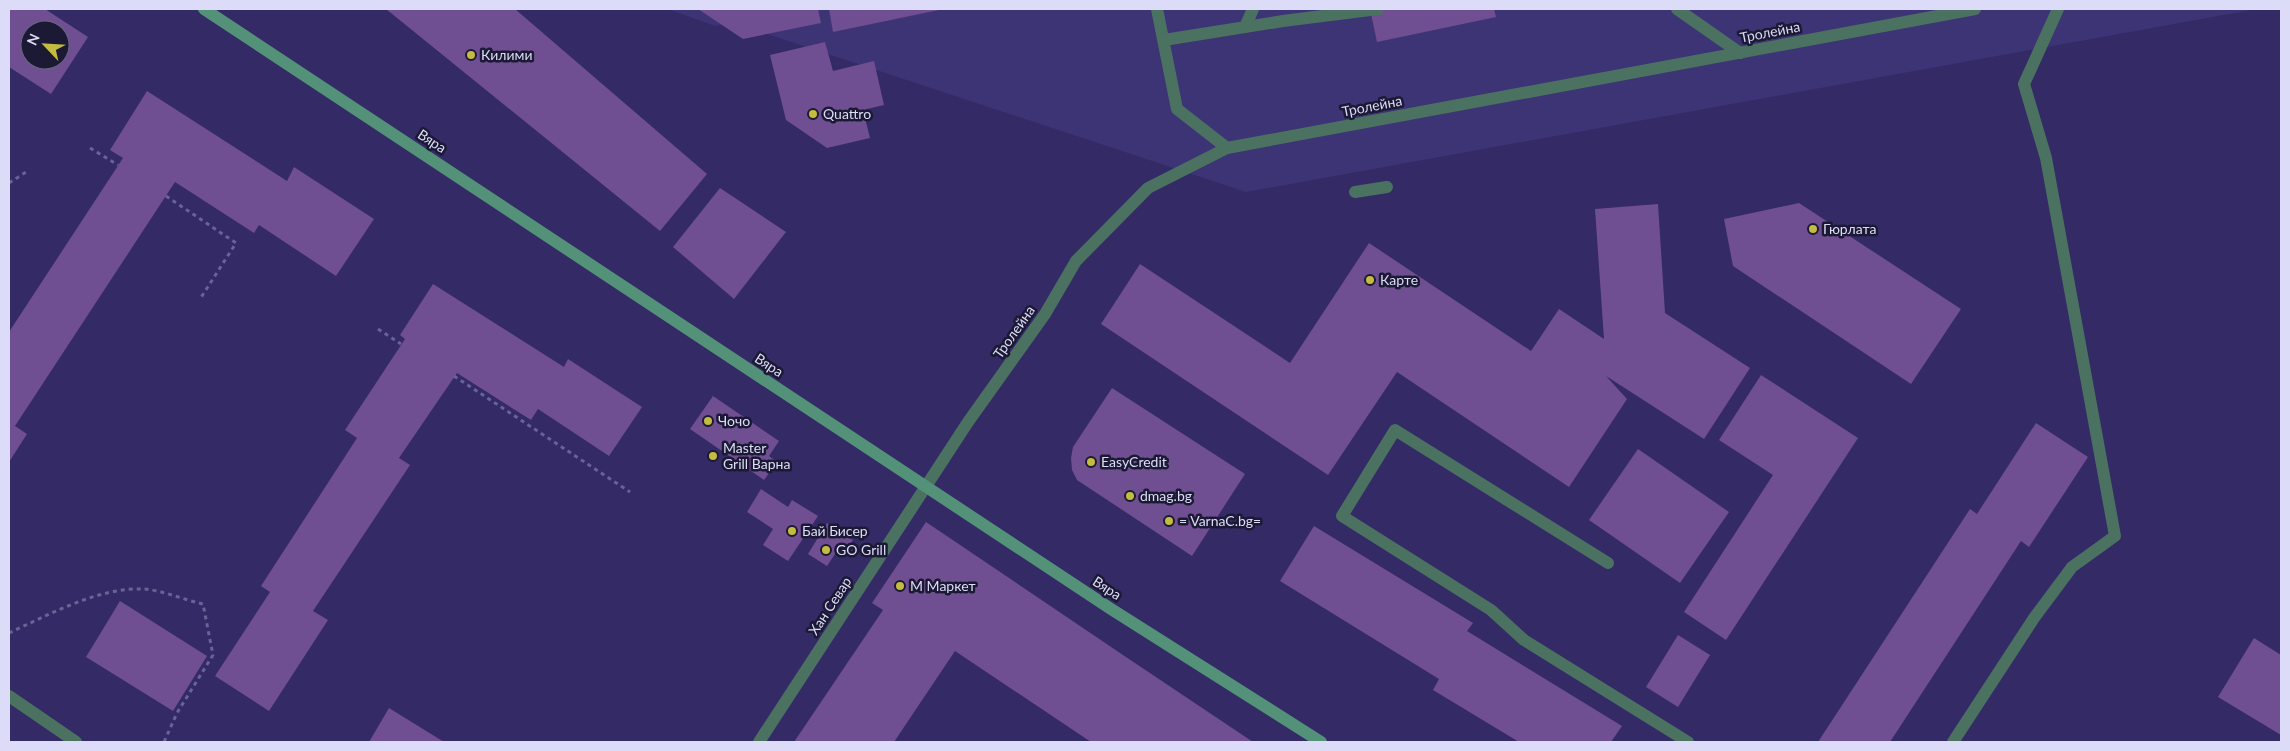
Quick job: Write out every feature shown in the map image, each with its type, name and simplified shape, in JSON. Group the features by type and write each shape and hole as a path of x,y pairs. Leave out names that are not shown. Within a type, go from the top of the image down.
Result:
{"street":[{"name":"Вяра","path":"204,9 1111,609 1316,741"},
{"path":"1157,9 1177,109 1227,148"},
{"path":"1245,27 1253,9"},
{"path":"1164,40 1378,9"},
{"path":"1677,9 1740,53"},
{"name":"Тролейна","path":"927,486 968,422 1045,314 1076,261 1148,188 1227,148 1975,9"},
{"path":"1953,742 2034,618 2072,567 2115,536 2046,158 2024,84 2058,9"},
{"path":"1355,192 1387,187"},
{"path":"1608,563 1395,430 1342,516 1491,610 1524,640 1688,742"},
{"name":"Хан Севар","path":"759,742 927,486"},
{"path":"9,696 76,742"}],"path":[{"path":"90,148 118,165"},
{"path":"9,183 26,172"},
{"path":"166,196 236,243 200,299"},
{"path":"378,330 401,344"},
{"path":"454,376 630,492"},
{"path":"9,633 62,609 114,591 144,589 202,604 212,656 177,713 164,742"}],"shaded area":[{"path":"668,9 2257,9 1246,192 731,22 715,26"}],"building":[{"path":"9,9 45,9 62,20 20,20 20,70 67,70 51,94 9,67"},
{"path":"386,9 515,9 707,174 660,231"},
{"path":"698,9 818,9 821,23 743,39"},
{"path":"829,9 939,9 939,10 833,32"},
{"path":"1370,9 1494,9 1496,17 1377,42"},
{"path":"70,25 88,37 70,65"},
{"path":"825,42 833,71 874,61 884,105 863,110 870,138 827,148 786,120 770,55"},
{"path":"147,91 287,181 294,167 374,219 336,276 259,225 254,233 175,182 15,426 27,434 9,462 9,332 123,158 110,150"},
{"path":"720,188 786,232 734,299 673,247"},
{"path":"1799,203 1961,309 1911,384 1733,266 1724,219"},
{"path":"1658,204 1665,313 1750,368 1704,439 1606,376 1627,399 1569,487 1397,372 1328,475 1101,324 1140,264 1290,363 1369,243 1531,351 1559,309 1604,339 1595,209"},
{"path":"433,284 564,367 568,359 642,407 609,456 538,409 531,420 457,373 399,458 410,465 313,611 328,620 269,711 215,676 270,592 261,586 357,438 345,430 405,339 400,335"},
{"path":"1761,375 1858,438 1726,640 1684,612 1773,475 1719,440"},
{"path":"1112,388 1245,474 1192,556 1077,480 1072,470 1071,458 1073,447"},
{"path":"713,396 779,441 769,456 777,462 764,480 690,429"},
{"path":"2036,423 2088,457 2029,547 2021,541 1890,742 1818,742 1970,509 1977,514"},
{"path":"1638,449 1729,512 1680,583 1589,520"},
{"path":"761,489 788,507 792,500 818,516 788,561 763,545 773,529 747,512"},
{"path":"926,522 1253,742 1091,742 955,651 894,742 794,742 883,610 872,603"},
{"path":"827,523 853,540 843,555 837,551 827,566 808,554"},
{"path":"1314,526 1473,623 1467,631 1622,726 1611,742 1519,742 1433,690 1439,679 1280,581"},
{"path":"120,601 207,656 173,711 86,657"},
{"path":"1678,635 1710,655 1678,707 1646,687"},
{"path":"2254,638 2281,655 2281,735 2218,697"},
{"path":"389,708 444,742 369,742"}],"place":[{"name":"Килими","path":"471,55"},
{"name":"Quattro","path":"813,114"},
{"name":"Гюрлата","path":"1813,229"},
{"name":"Карте","path":"1370,280"},
{"name":"Чочо","path":"708,421"},
{"name":"Master Grill Варна","path":"713,456"},
{"name":"EasyCredit","path":"1091,462"},
{"name":"dmag.bg","path":"1130,496"},
{"name":"= VarnaC.bg=","path":"1169,521"},
{"name":"Бай Бисер","path":"792,531"},
{"name":"GO Grill","path":"826,550"},
{"name":"М Маркет","path":"900,586"}]}
